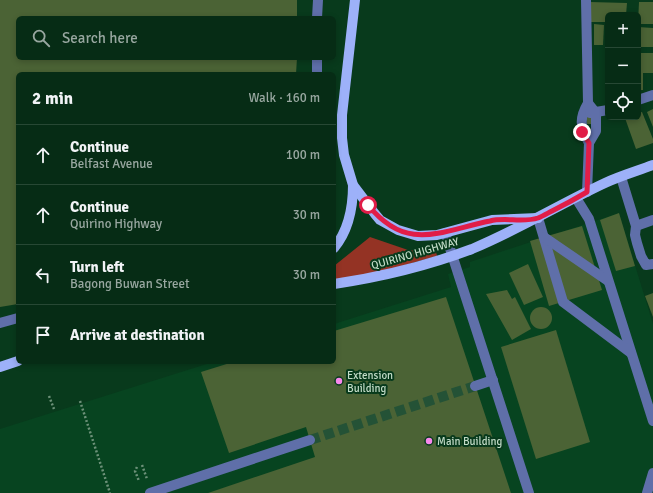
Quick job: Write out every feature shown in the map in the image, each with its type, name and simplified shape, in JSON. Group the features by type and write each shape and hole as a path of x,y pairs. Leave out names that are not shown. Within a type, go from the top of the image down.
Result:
{"main road":[{"path":"336,245 341,239 349,221 353,200 353,186 344,156 342,114 354,0"},
{"name":"QUIRINO HIGHWAY","path":"336,284 381,276 452,256 494,239 538,218 604,183 653,165"},
{"path":"353,186 380,220 398,230 418,236 445,233 492,220 538,218"},
{"path":"0,367 16,362"}],"street":[{"path":"318,0 318,16"},
{"path":"586,0 588,103 582,113 582,132 589,143"},
{"path":"317,60 317,72"},
{"path":"641,99 653,95"},
{"path":"587,192 589,143 596,131 596,113 588,103"},
{"path":"582,113 596,113 605,111"},
{"path":"621,177 636,226 635,235 641,256 646,265 653,264"},
{"path":"576,198 589,219 653,421"},
{"path":"538,218 563,302 631,353"},
{"path":"636,226 653,220"},
{"path":"445,233 529,493"},
{"path":"544,237 608,281"},
{"path":"0,323 16,319"},
{"path":"475,386 493,380"},
{"path":"150,493 310,440"},
{"path":"647,493 653,473"}],"path":[{"path":"49,396 54,409"},
{"path":"80,401 110,493"},
{"path":"142,465 147,479"},
{"path":"137,467 135,471 139,481"}],"shaded area":[{"path":"619,213 653,324 653,493 0,493 0,429 207,364 336,364 336,323 451,287 448,274 470,267 470,262"},
{"path":"370,237 408,250 436,252 437,256 377,273 336,280 336,264"}],"building":[{"path":"0,0 297,0 297,16 16,16 16,60 297,60 296,72 16,72 16,304 0,307"},
{"path":"590,2 627,3 626,12 605,12 605,22 590,22"},
{"path":"639,2 653,2 653,24 641,24 641,12 639,12"},
{"path":"594,24 604,25 603,45 594,45"},
{"path":"641,27 653,28 653,47 641,47"},
{"path":"641,53 653,53 653,73 643,73 643,90 641,90"},
{"path":"653,109 653,127 647,112"},
{"path":"641,112 653,139 653,143 636,149 626,120 641,120"},
{"path":"586,117 591,117 591,124 587,124"},
{"path":"619,213 635,266 616,271 600,220"},
{"path":"582,226 602,290 549,306 530,241"},
{"path":"528,264 543,297 524,305 509,273"},
{"path":"507,290 512,299 515,297 531,329 512,340 486,294"},
{"path":"653,293 653,317 645,296"},
{"name":"Extension Building","path":"446,297 511,493 208,493 315,457 306,427 229,453 201,372 227,364 336,364 336,330"},
{"path":"541,307 549,310 552,318 549,326 541,329 533,326 530,318 533,310"},
{"path":"556,330 590,442 536,459 501,347"}],"tunnel":[{"path":"310,440 475,386"}],"place":[{"name":"Extension Building","path":"339,381"},
{"name":"Main Building","path":"429,441"}],"route":[{"path":"368,205 380,220 389,226 418,236 437,234 492,220 538,218 587,192 589,143 582,132"}]}
